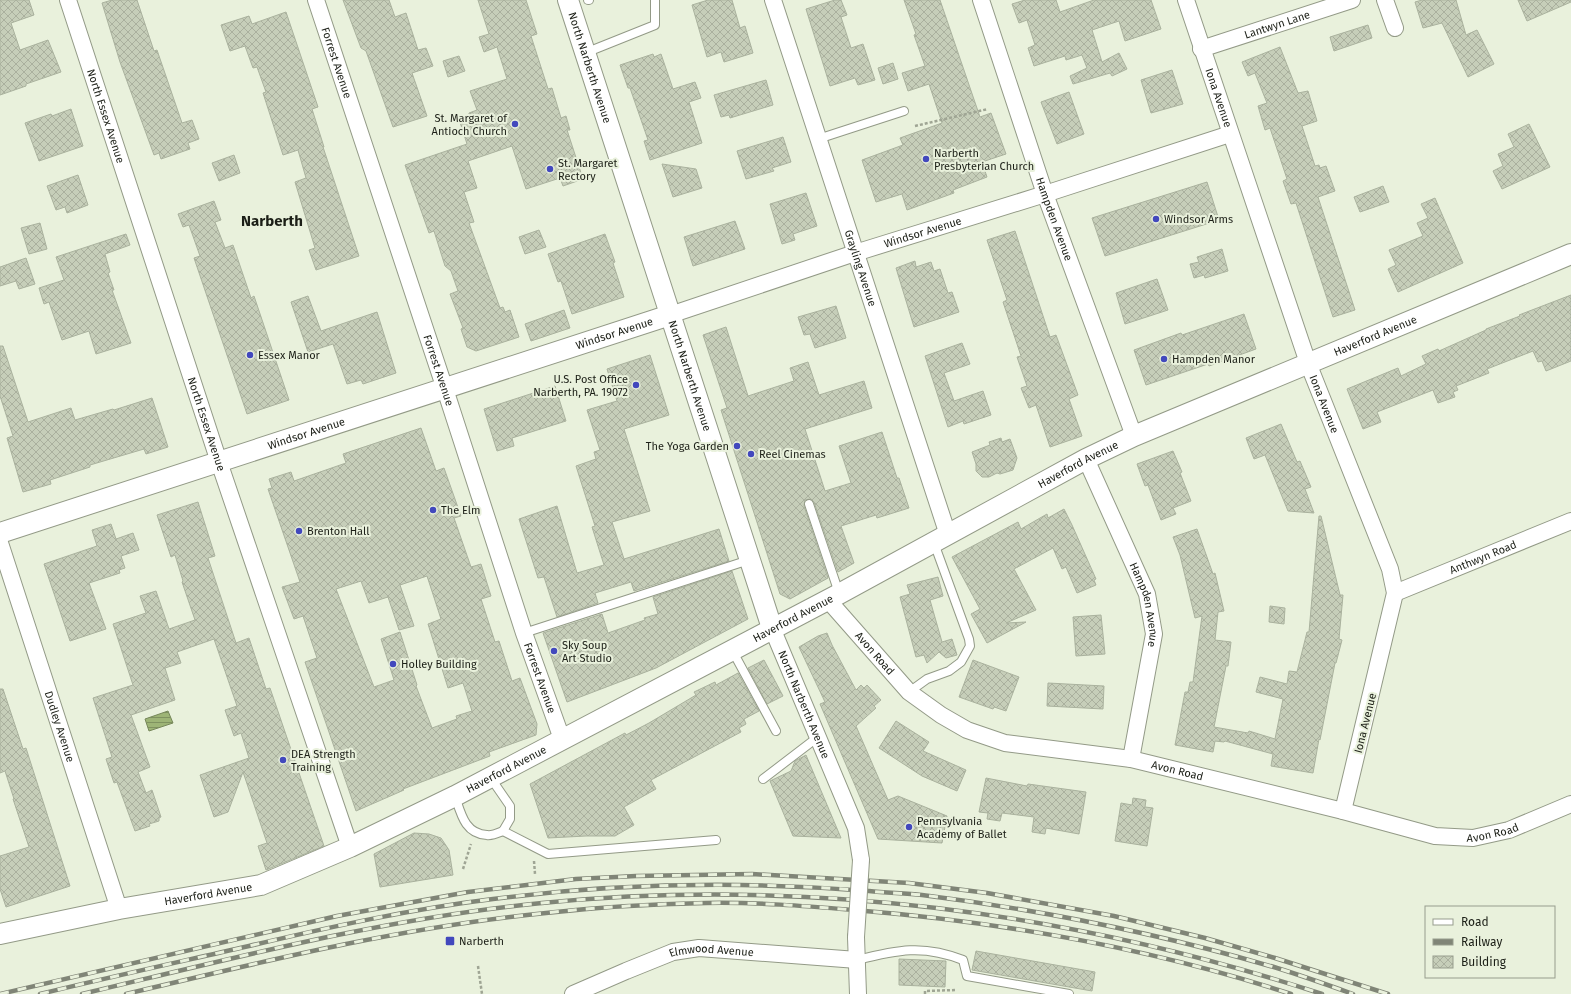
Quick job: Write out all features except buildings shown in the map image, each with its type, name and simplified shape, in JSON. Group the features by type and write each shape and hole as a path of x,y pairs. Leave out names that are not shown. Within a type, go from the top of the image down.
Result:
{"street":[{"name":"North Essex Avenue","path":"68,0 218,462 350,847"},
{"name":"Forrest Avenue","path":"316,0 524,633 562,739"},
{"name":"North Narberth Avenue","path":"568,0 772,628 856,828 861,860 856,937 858,994"},
{"name":"Grayling Avenue","path":"773,0 855,253 941,539"},
{"name":"Hampden Avenue","path":"981,0 1045,194 1134,436"},
{"name":"Iona Avenue","path":"1186,0 1201,49 1308,363 1390,568 1395,594 1343,811"},
{"name":"Lantwyn Lane","path":"1201,49 1352,0"},
{"path":"1385,0 1395,28"},
{"name":"Windsor Avenue","path":"0,533 445,389 855,253 1045,194 1230,134"},
{"name":"Haverford Avenue","path":"0,934 261,884 350,847 455,796 833,597 1086,459 1134,436 1571,254"},
{"name":"Hampden Avenue","path":"1086,459 1147,594 1154,634 1130,759"},
{"name":"Anthwyn Road","path":"1395,594 1571,521"},
{"name":"Dudley Avenue","path":"0,543 119,910"},
{"name":"Avon Road","path":"833,597 909,692 941,715 967,730 1005,743 1130,759 1343,811 1435,836 1472,838 1509,830 1571,804"},
{"name":"Elmwood Avenue","path":"573,994 673,952 699,948 857,960"}],"lane":[{"path":"585,53 655,25 655,0"},
{"path":"818,139 904,111"},
{"path":"809,504 833,597"},
{"path":"909,692 927,679 949,671 955,667 961,662 970,646 941,539"},
{"path":"524,633 750,559"},
{"path":"732,650 776,731"},
{"path":"763,779 818,737"},
{"path":"490,777 510,806 510,819 503,832"},
{"path":"455,796 464,823 474,832 488,836 503,832 548,854 716,840"},
{"path":"857,960 910,949 944,953 963,960 967,976 1069,994"}],"path":[{"path":"915,126 988,109"},
{"path":"463,869 474,832"},
{"path":"535,867 535,874"},
{"path":"478,966 482,994"},
{"path":"925,994 925,991 956,990"}],"shaded area":[{"path":"168,711 173,723 149,731 145,719"}],"railway":[{"path":"0,994 337,916 468,892 576,879 636,876 752,874 909,883 987,893 1114,916 1205,938 1275,958 1388,994"},
{"path":"40,994 310,932 432,908 540,894 681,885 775,886 915,894 1012,908 1101,924 1189,944 1287,971 1353,994"},
{"path":"82,994 253,953 426,918 542,903 641,896 740,895 838,899 936,908 1034,922 1131,942 1227,965 1322,994"},
{"path":"126,994 334,946 440,927 493,919 586,909 686,903 743,903 854,910 909,915 1020,930 1130,950 1184,963 1291,994"}],"place":[{"name":"St. Margaret of Antioch Church","path":"515,124"},
{"name":"Narberth Presbyterian Church","path":"926,159"},
{"name":"St. Margaret Rectory","path":"550,169"},
{"name":"Windsor Arms","path":"1156,219"},
{"name":"Essex Manor","path":"250,355"},
{"name":"Hampden Manor","path":"1164,359"},
{"name":"U.S. Post Office Narberth, PA. 19072","path":"636,385"},
{"name":"The Yoga Garden","path":"737,446"},
{"name":"Reel Cinemas","path":"751,454"},
{"name":"The Elm","path":"433,510"},
{"name":"Brenton Hall","path":"299,531"},
{"name":"Sky Soup Art Studio","path":"554,651"},
{"name":"Holley Building","path":"393,664"},
{"name":"DEA Strength Training","path":"283,760"},
{"name":"Pennsylvania Academy of Ballet","path":"909,827"},
{"name":"Narberth","path":"450,941"}],"district":[{"name":"Narberth","path":"272,221"}]}
